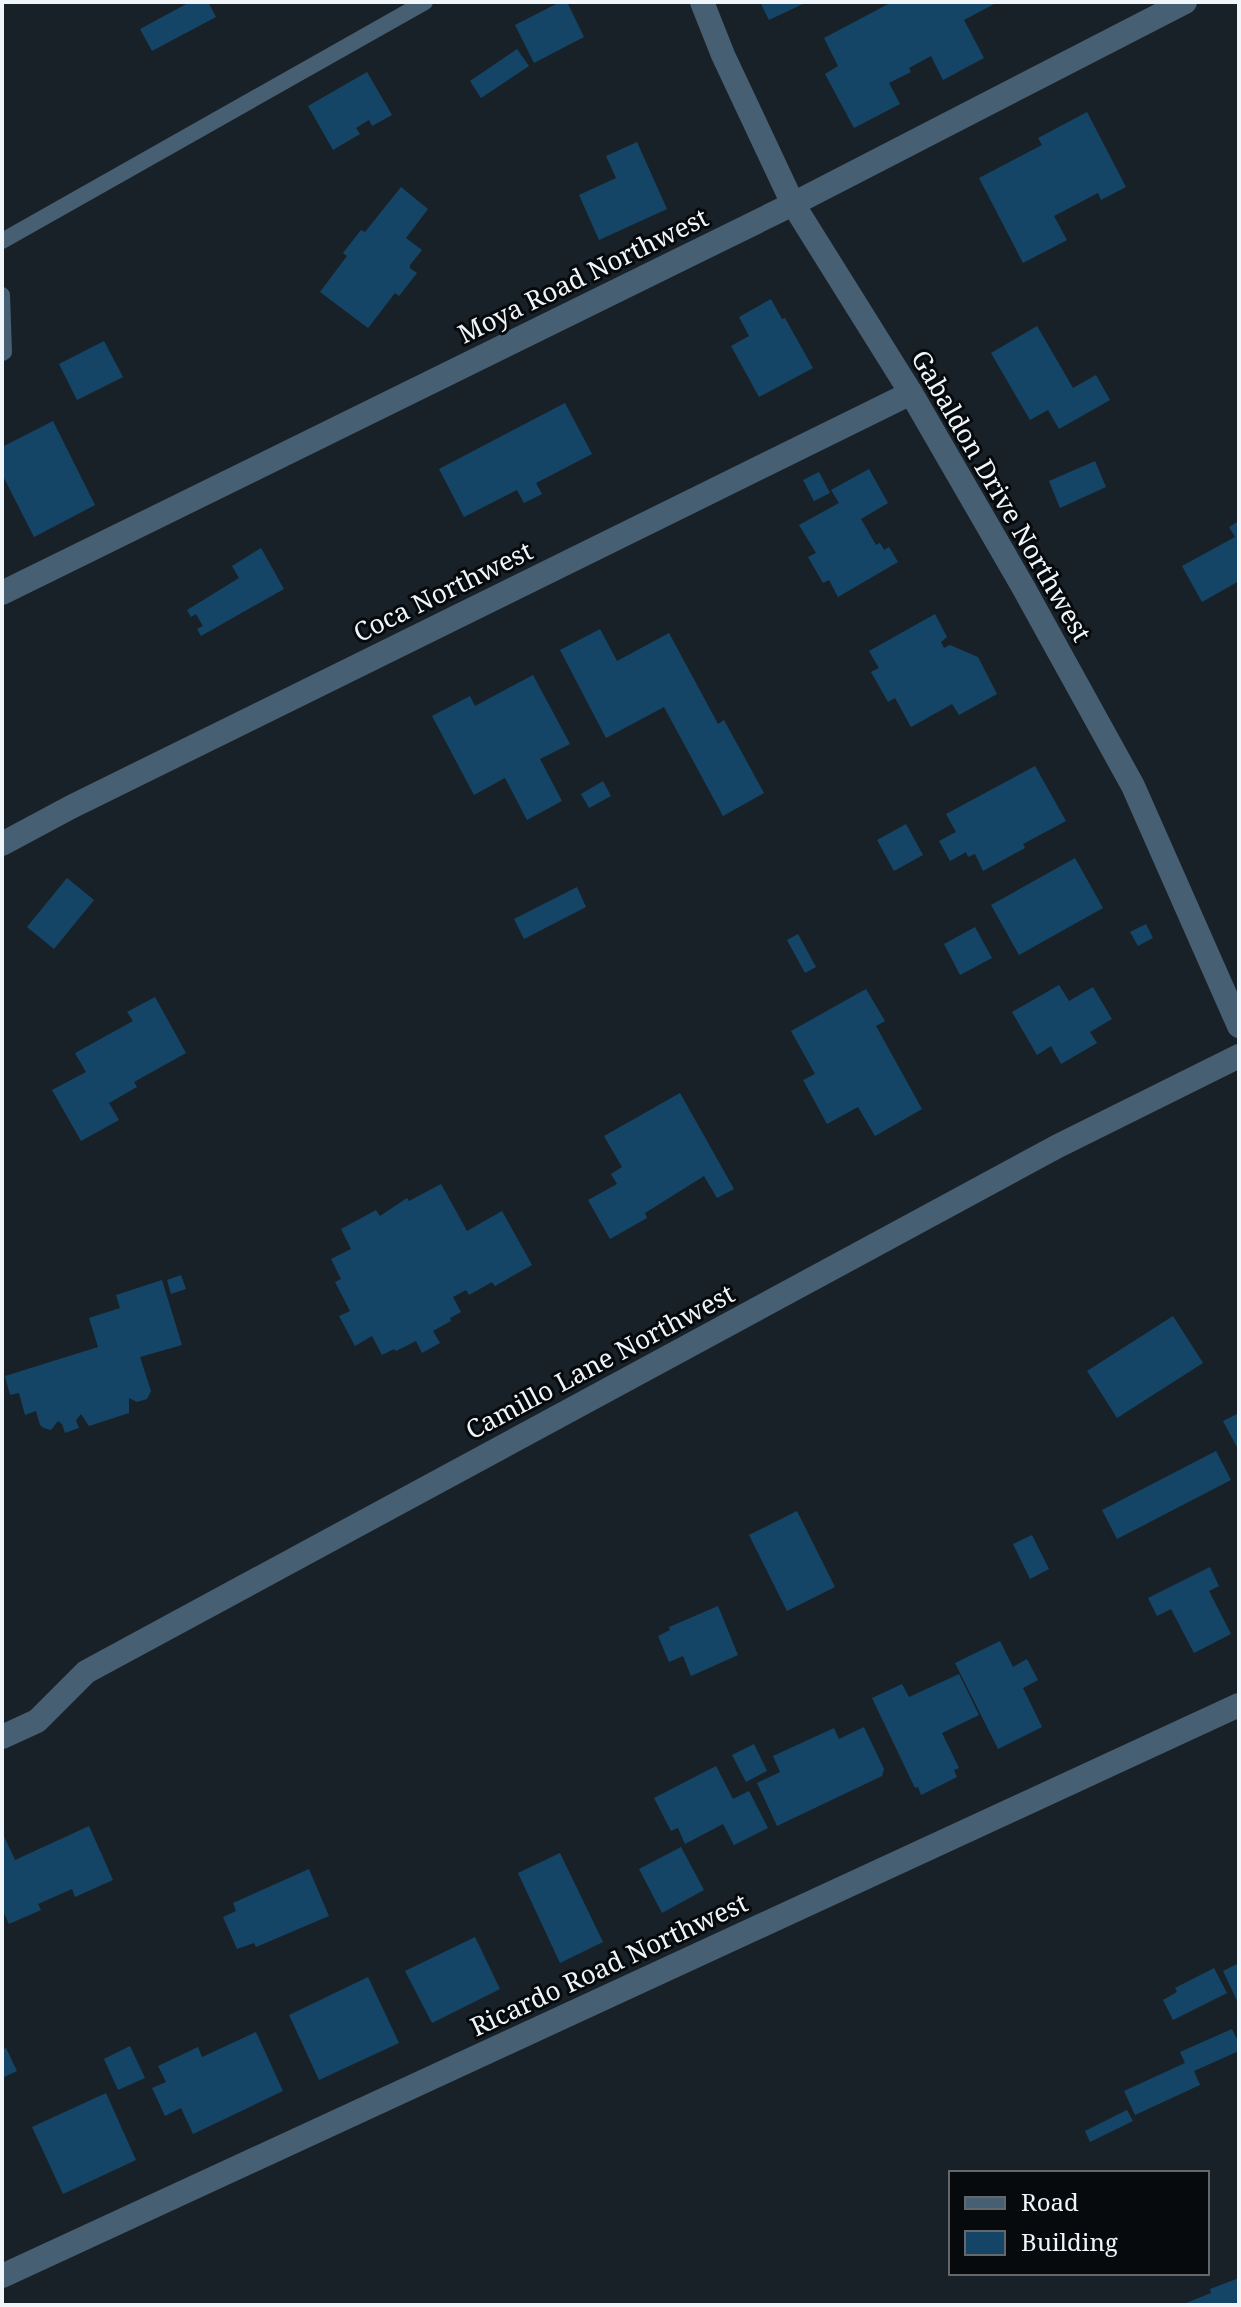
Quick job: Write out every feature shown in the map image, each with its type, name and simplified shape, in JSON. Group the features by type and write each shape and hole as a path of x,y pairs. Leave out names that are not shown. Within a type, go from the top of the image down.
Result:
{"street":[{"name":"Gabaldon Drive Northwest","path":"702,2 723,55 793,204 911,393 1133,786 1239,1026"},
{"name":"Moya Road Northwest","path":"2,593 793,204 1185,2"},
{"name":"Coca Northwest","path":"2,844 71,807 911,393"},
{"name":"Camillo Lane Northwest","path":"2,1737 37,1721 86,1672 1044,1153 1239,1056"},
{"name":"Ricardo Road Northwest","path":"2,2276 1239,1705"}],"lane":[{"path":"2,241 425,2"},
{"path":"2,295 2,353"}],"building":[{"path":"190,2 208,2 216,17 152,51 140,29"},
{"path":"560,2 567,2 584,37 534,63 515,25"},
{"path":"760,2 807,2 769,20"},
{"path":"892,2 998,2 964,20 984,58 943,80 931,56 909,68 911,72 889,83 900,104 854,128 825,74 838,66 824,38"},
{"path":"517,49 529,66 481,98 470,81"},
{"path":"367,72 392,115 372,126 369,120 356,128 360,134 333,150 308,106"},
{"path":"1087,112 1126,187 1101,200 1098,193 1054,216 1067,240 1023,263 979,178 1042,145 1038,138"},
{"path":"637,142 667,209 599,240 579,195 616,178 606,156"},
{"path":"401,187 428,209 406,238 422,250 410,265 417,273 399,296 395,293 368,328 320,292 347,256 343,253 361,230 365,232"},
{"path":"771,299 813,368 759,397 731,346 749,336 739,317"},
{"path":"1037,326 1073,388 1096,375 1110,400 1059,429 1048,410 1030,420 991,353"},
{"path":"104,341 123,377 77,400 59,364"},
{"path":"565,403 592,454 536,483 542,494 524,503 517,490 464,517 439,469"},
{"path":"53,421 95,505 34,537 2,474 2,447"},
{"path":"1095,461 1106,487 1060,508 1049,481"},
{"path":"869,469 888,503 861,519 876,545 880,543 884,550 889,547 898,562 838,597 829,580 823,583 808,557 816,553 799,525 839,503 831,490"},
{"path":"819,472 830,493 814,501 803,480"},
{"path":"1239,521 1239,581 1202,602 1182,566 1235,537 1229,527"},
{"path":"261,548 284,589 201,636 197,629 203,626 196,614 191,617 187,610 239,578 232,566"},
{"path":"935,614 947,637 941,642 944,648 950,645 978,657 997,694 959,715 952,704 911,727 895,698 888,702 871,672 879,668 869,651"},
{"path":"600,629 617,661 669,633 718,724 724,720 764,793 723,816 664,707 606,738 560,650"},
{"path":"533,675 570,744 540,759 562,801 527,820 505,778 474,795 432,716 470,696 475,706"},
{"path":"1035,766 1066,821 1023,844 1025,848 983,871 975,854 968,857 966,852 950,861 939,841 956,832 946,814"},
{"path":"603,781 611,796 589,808 581,794"},
{"path":"906,824 923,855 894,871 877,840"},
{"path":"1075,858 1103,908 1019,955 991,905"},
{"path":"67,878 94,900 54,949 27,927"},
{"path":"577,887 586,907 524,939 514,919"},
{"path":"1146,924 1153,938 1138,946 1130,932"},
{"path":"975,927 992,958 960,975 944,944"},
{"path":"798,934 816,967 805,973 787,940"},
{"path":"1059,985 1069,1001 1093,987 1112,1019 1090,1032 1097,1043 1061,1064 1051,1046 1037,1055 1012,1012"},
{"path":"866,989 885,1021 876,1026 922,1109 875,1136 858,1107 827,1124 803,1080 815,1074 791,1031"},
{"path":"155,997 186,1053 134,1082 137,1087 109,1103 119,1120 81,1141 52,1090 86,1072 75,1053 133,1021 127,1012"},
{"path":"680,1093 734,1189 717,1198 704,1176 645,1213 647,1218 610,1239 588,1200 617,1184 611,1174 622,1167 604,1136"},
{"path":"441,1184 467,1231 502,1211 532,1265 495,1286 492,1282 469,1295 466,1290 453,1297 461,1312 433,1331 440,1343 422,1353 416,1341 382,1355 372,1336 355,1346 339,1316 350,1311 335,1282 341,1279 331,1259 351,1249 341,1229 376,1210 380,1216 407,1198 409,1201"},
{"path":"181,1275 186,1289 171,1294 167,1280"},
{"path":"162,1280 182,1345 140,1357 151,1391 147,1399 137,1402 129,1398 129,1413 89,1426 81,1414 76,1420 79,1428 65,1433 58,1421 51,1430 40,1425 36,1411 25,1415 19,1393 10,1395 5,1376 98,1347 89,1318 120,1308 116,1295"},
{"path":"1173,1316 1203,1363 1117,1418 1087,1371"},
{"path":"1239,1413 1239,1451 1223,1421"},
{"path":"1216,1451 1231,1480 1117,1539 1102,1510"},
{"path":"797,1511 835,1587 787,1611 749,1535"},
{"path":"1032,1535 1049,1569 1030,1579 1013,1544"},
{"path":"1210,1567 1219,1586 1209,1591 1231,1634 1194,1653 1171,1609 1157,1616 1148,1598"},
{"path":"718,1606 738,1655 691,1676 683,1656 669,1662 658,1636 670,1630 669,1627"},
{"path":"1000,1641 1013,1667 1027,1659 1038,1680 1023,1688 1042,1727 998,1749 955,1663"},
{"path":"959,1674 979,1715 942,1733 959,1768 954,1770 957,1777 921,1795 872,1698 902,1684 909,1697"},
{"path":"864,1727 884,1769 882,1776 777,1826 757,1783 780,1772 773,1756 834,1728 839,1739"},
{"path":"754,1744 767,1771 746,1782 732,1755"},
{"path":"716,1766 733,1799 749,1791 768,1828 734,1845 723,1824 685,1844 678,1828 671,1831 654,1798"},
{"path":"89,1826 113,1880 75,1897 72,1889 38,1904 41,1910 9,1924 2,1909 2,1832 15,1860"},
{"path":"681,1847 704,1890 662,1913 639,1869"},
{"path":"560,1853 603,1942 560,1963 518,1873"},
{"path":"309,1869 329,1916 256,1947 254,1943 237,1949 223,1917 236,1911 233,1903"},
{"path":"475,1937 500,1989 432,2023 405,1971"},
{"path":"1239,1963 1239,2005 1223,1971"},
{"path":"1214,1968 1227,1993 1173,2020 1163,2000 1177,1992 1175,1988"},
{"path":"368,1977 399,2043 319,2080 289,2015"},
{"path":"1232,2029 1239,2043 1239,2051 1194,2071 1200,2085 1135,2115 1124,2091 1185,2063 1180,2052"},
{"path":"256,2032 283,2091 193,2134 181,2108 165,2116 152,2088 166,2082 158,2066 198,2047 202,2057"},
{"path":"130,2046 145,2078 118,2090 104,2059"},
{"path":"6,2048 17,2071 2,2078 2,2050"},
{"path":"106,2093 136,2160 63,2194 32,2127"},
{"path":"1127,2110 1133,2121 1090,2142 1085,2131"},
{"path":"1239,2278 1239,2305 1181,2305 1211,2293 1210,2289"}]}
